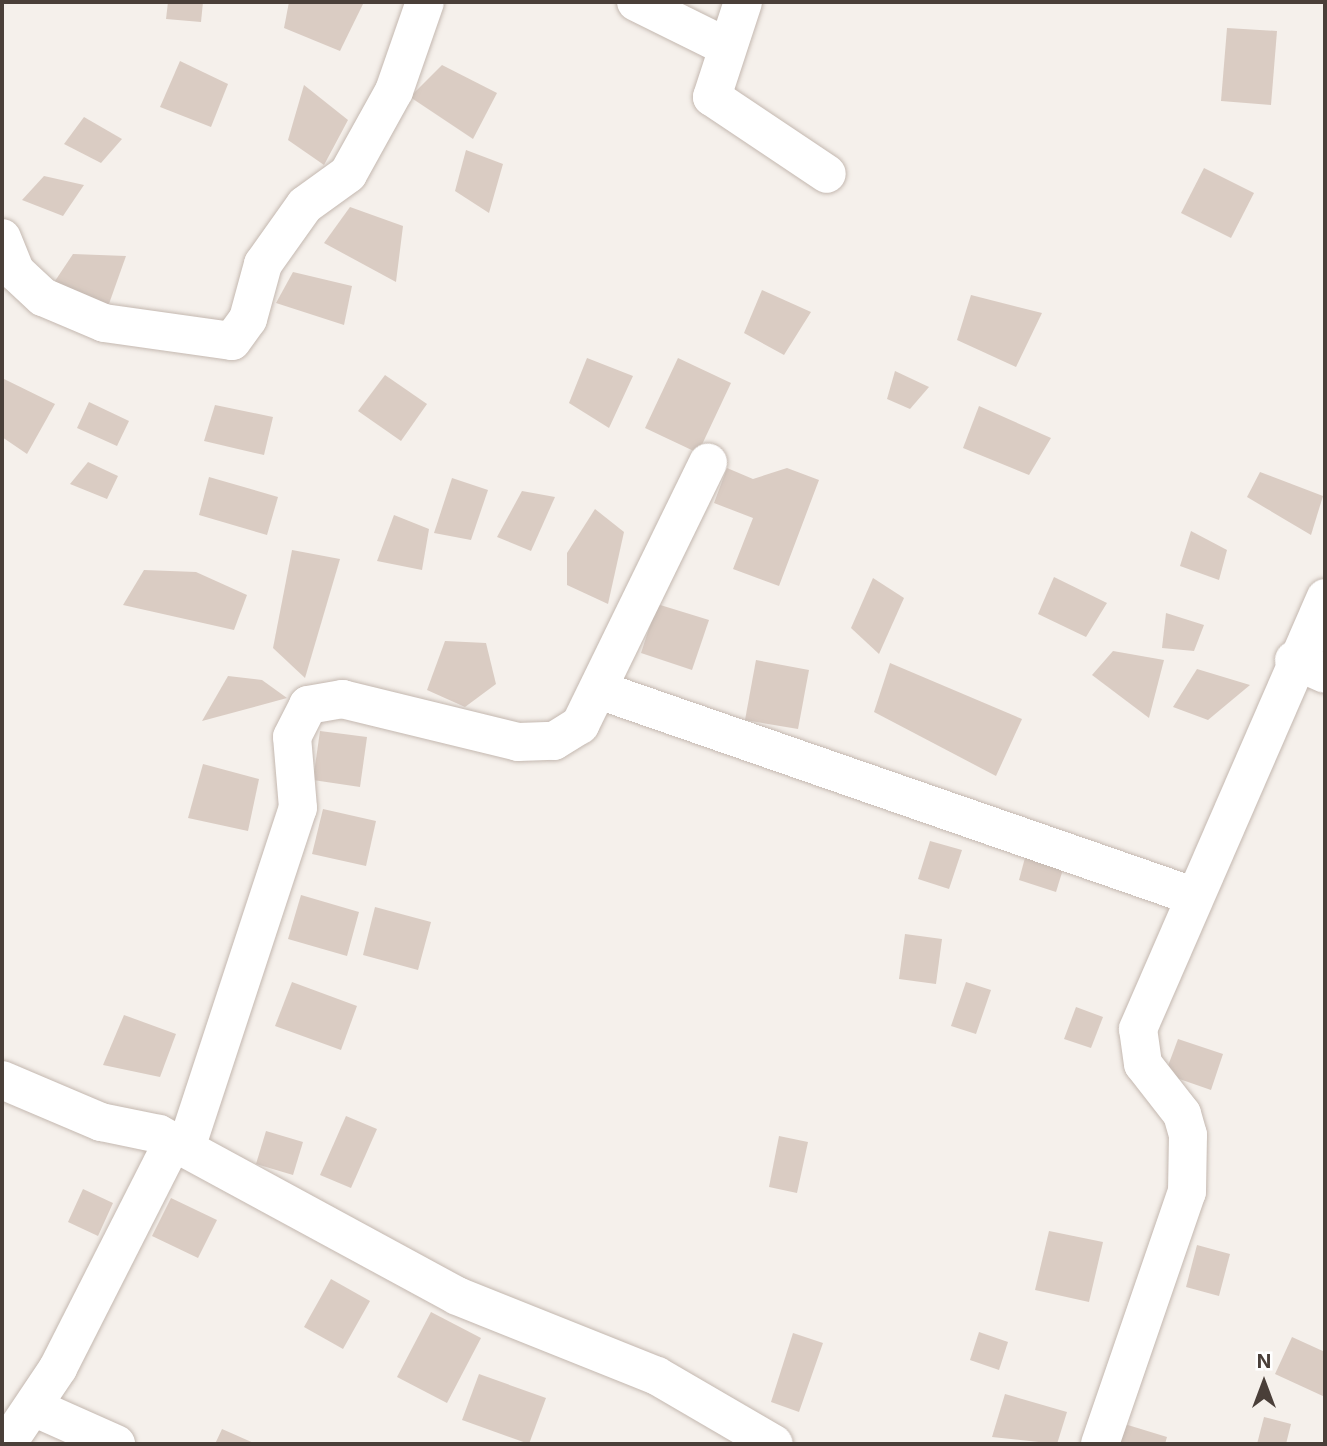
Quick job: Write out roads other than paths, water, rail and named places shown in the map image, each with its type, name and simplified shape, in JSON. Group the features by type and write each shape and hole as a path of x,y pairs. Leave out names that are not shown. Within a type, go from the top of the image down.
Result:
{"street":[{"path":"2,238 16,272 43,297 104,323 232,341 247,319 270,254 305,205 348,174 394,91 425,2"},
{"path":"636,2 727,47"},
{"path":"743,2 712,96 827,174"},
{"path":"7,1444 33,1407 179,1144 298,808 292,737 307,705 342,699 518,742 554,741 580,725 708,463"},
{"path":"1100,1444 1186,1192 1188,1135 1182,1114 1143,1064 1138,1029 1193,896 1310,667 1325,598"},
{"path":"599,690 1193,896"},
{"path":"2,1080 101,1122 179,1144 457,1296 657,1376 774,1444"},
{"path":"33,1407 116,1444"}]}
